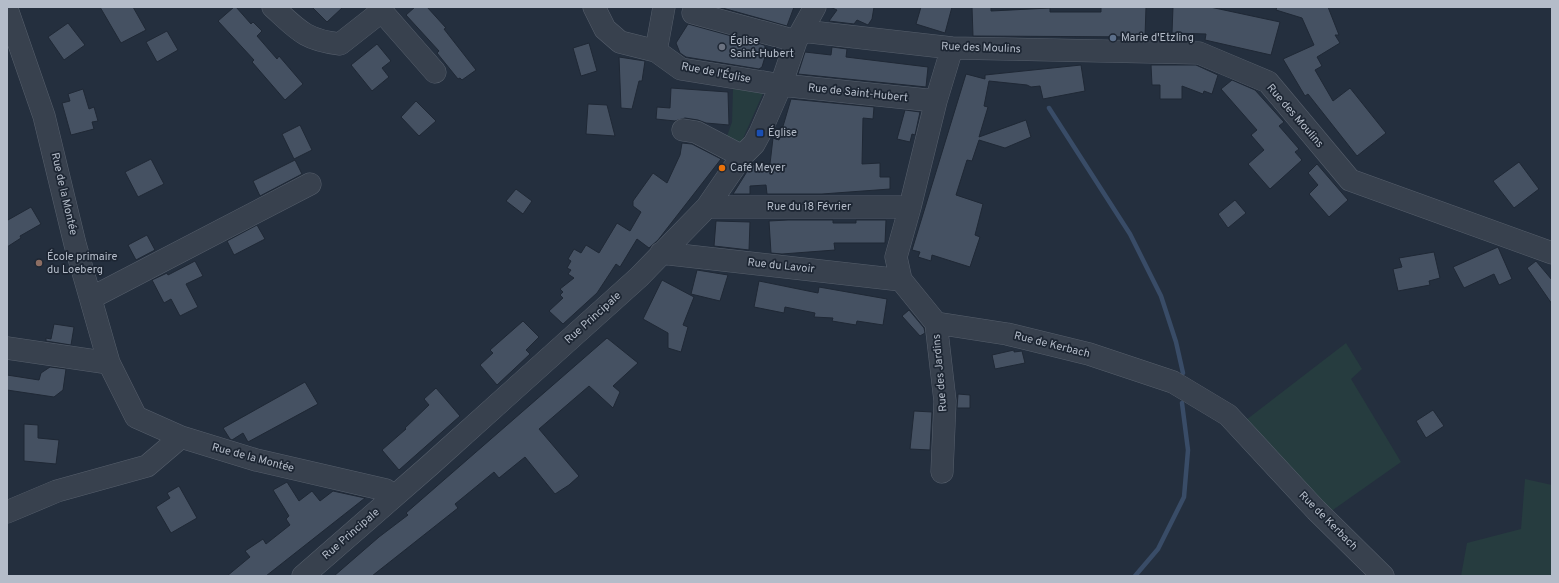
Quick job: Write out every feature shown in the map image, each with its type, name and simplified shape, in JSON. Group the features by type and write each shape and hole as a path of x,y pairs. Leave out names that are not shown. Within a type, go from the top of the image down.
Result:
{"street":[{"path":"273,7 299,31 319,42 340,44 380,9 435,72"},
{"path":"594,7 605,29 620,42 656,51 664,7"},
{"name":"Rue Principale","path":"303,576 429,466 639,277 707,206 742,156 754,144 760,133 781,85 799,36 815,7"},
{"name":"Rue de la Montée","path":"7,9 44,116 109,363 136,417 181,437 256,460 386,490 393,496"},
{"path":"693,13 799,36"},
{"name":"Rue des Moulins","path":"799,36 952,48 1199,53 1268,82 1350,180 1552,253"},
{"path":"936,323 901,280 896,257 936,101 952,48"},
{"name":"Rue de l'Église","path":"656,51 681,68 781,85"},
{"name":"Rue de Saint-Hubert","path":"781,85 936,101"},
{"path":"682,130 696,132 742,156"},
{"path":"91,298 310,184"},
{"name":"Rue du 18 Février","path":"707,206 910,207"},
{"name":"Rue du Lavoir","path":"661,253 901,280"},
{"name":"Rue des Jardins","path":"936,323 945,401 942,472"},
{"name":"Rue de Kerbach","path":"936,323 1007,334 1090,354 1173,382 1228,415 1316,510 1383,576"},
{"path":"7,348 109,363"},
{"path":"7,512 57,491 147,466 181,437"}],"green space":[{"path":"733,88 765,89 741,143 727,136 732,122"},
{"path":"1346,343 1362,369 1351,379 1401,462 1330,512 1246,420"},
{"path":"1525,479 1552,485 1552,576 1461,576 1467,543 1521,529"}],"building":[{"path":"100,7 133,7 146,30 121,43"},
{"path":"234,7 236,7 251,24 253,22 262,31 257,36 277,59 279,56 303,84 285,100 252,62 254,60 218,21"},
{"path":"312,7 343,7 327,22"},
{"path":"415,7 427,7 446,28 444,29 476,70 462,80 460,78 458,79 437,53 439,51 406,15"},
{"path":"719,7 794,7 787,26"},
{"path":"830,7 874,7 872,19 868,25 857,20 854,24 829,21 837,10"},
{"path":"921,7 952,7 945,33 916,24"},
{"path":"972,7 991,7 991,11 1050,8 1050,12 1101,12 1101,7 1146,7 1145,37 973,36"},
{"path":"1173,7 1210,7 1280,22 1271,55 1205,40 1206,34 1172,33"},
{"path":"1277,7 1328,7 1339,35 1335,35 1340,43 1317,57 1322,66 1315,70 1333,101 1350,88 1386,133 1357,156 1308,94 1305,96 1283,59 1314,45 1302,18 1276,10"},
{"path":"68,23 85,45 64,60 48,37"},
{"name":"Église Saint-Hubert","path":"688,24 764,45 767,50 762,67 759,69 686,57 680,53 676,43"},
{"path":"167,31 178,50 157,62 146,42"},
{"path":"589,43 597,71 581,76 573,48"},
{"path":"377,44 391,61 382,68 389,77 372,91 351,65"},
{"path":"832,47 847,49 846,57 928,67 926,87 798,74 805,52 831,55"},
{"path":"619,57 645,61 642,81 639,81 632,109 621,108"},
{"path":"1081,65 1085,91 1043,99 1040,86 1031,87 1027,85 989,81 984,106 988,107 979,137 1026,120 1031,137 1005,148 979,140 972,161 967,160 956,195 983,204 975,235 980,237 970,267 932,255 931,261 918,257 920,252 912,250 966,74 985,79 985,75"},
{"path":"1151,65 1196,65 1218,75 1212,94 1204,91 1203,94 1182,86 1182,99 1160,99 1160,85 1152,85"},
{"path":"1232,80 1255,90 1284,122 1279,126 1299,149 1295,152 1302,160 1270,189 1248,164 1264,150 1251,135 1257,130 1221,89"},
{"path":"671,88 728,92 729,125 706,123 685,118 675,121 656,119 657,107 670,108"},
{"path":"83,89 89,109 94,107 98,121 92,122 94,129 71,135 62,103 70,101 68,94"},
{"path":"791,99 874,107 873,119 863,118 862,164 880,163 880,177 890,177 890,189 822,194 767,194 766,185 750,186 750,194 733,194 751,165 770,164 773,138 779,140"},
{"path":"416,101 436,121 419,136 401,117"},
{"path":"588,104 607,105 615,136 586,134"},
{"path":"905,110 920,112 915,135 912,134 910,142 897,139"},
{"path":"300,125 312,150 294,159 282,134"},
{"path":"682,143 692,144 721,159 658,240 649,248 637,239 620,267 616,264 597,293 563,324 549,311 563,298 560,295 563,292 560,289 574,278 568,274 571,270 567,268 571,261 568,259 574,249 581,253 586,245 599,253 617,223 630,231 641,212 633,206 633,201 653,173 667,183 680,155"},
{"path":"151,159 164,184 138,197 125,172"},
{"path":"295,160 302,174 260,196 253,181"},
{"path":"1519,162 1539,189 1514,208 1493,181"},
{"path":"1317,164 1348,200 1329,217 1309,194 1318,185 1308,173"},
{"path":"516,189 532,201 523,214 506,201"},
{"path":"1235,200 1246,213 1228,228 1218,214"},
{"path":"31,207 41,224 20,236 21,238 7,247 7,218 8,220"},
{"path":"833,220 833,223 856,223 856,220 886,220 885,243 834,243 835,250 782,254 771,253 769,221"},
{"path":"716,221 750,222 749,250 714,246"},
{"path":"257,225 265,239 234,255 227,241"},
{"path":"147,235 155,250 136,260 128,245"},
{"path":"1498,247 1512,279 1499,285 1494,274 1464,288 1453,267"},
{"path":"1434,252 1440,278 1429,281 1430,285 1398,291 1393,269 1402,267 1399,258"},
{"path":"195,261 203,276 186,284 198,307 180,316 171,299 164,303 152,280 167,273 168,275"},
{"path":"1536,261 1552,280 1552,304 1527,268"},
{"path":"697,270 728,275 720,301 691,294"},
{"path":"662,280 694,297 683,325 688,327 681,352 668,348 668,333 643,319"},
{"path":"759,281 818,293 819,287 887,299 883,325 857,321 856,325 832,321 833,318 814,317 815,313 785,307 784,313 754,307"},
{"path":"909,310 924,328 925,333 920,336 902,316"},
{"path":"523,321 539,337 526,350 530,354 497,385 480,365 493,353 490,350"},
{"path":"54,324 74,327 71,345 46,341 46,338 51,339"},
{"path":"607,338 638,363 613,386 620,392 613,408 589,386 539,429 579,476 569,485 555,494 525,457 499,478 494,472 455,504 458,508 372,576 334,576 379,537 408,515 406,513"},
{"path":"1014,350 1014,352 1022,351 1025,363 995,369 992,355"},
{"path":"50,367 66,369 63,390 54,397 7,390 7,375 39,380 41,373"},
{"path":"305,382 318,404 248,442 243,433 232,440 230,439 223,428"},
{"path":"436,388 460,416 399,470 382,450 406,429 405,428 429,405 424,399"},
{"path":"958,394 970,395 970,408 957,408"},
{"path":"1433,410 1444,426 1426,438 1416,421"},
{"path":"914,411 932,412 930,450 910,449"},
{"path":"24,424 38,425 38,438 59,440 56,464 24,461"},
{"path":"287,482 299,501 312,491 320,501 333,491 365,498 266,576 227,576 250,557 245,551 263,539 266,544 290,525 286,519 289,516 273,490"},
{"path":"179,486 197,518 171,533 156,507 170,498 167,493"}],"waterway":[{"path":"1049,108 1130,234 1161,296 1176,342 1183,373"},
{"path":"1135,576 1158,549 1184,497 1188,450 1182,403"}],"place":[{"name":"Marie d'Etzling","path":"1113,38"},
{"name":"Église Saint-Hubert","path":"722,47"},
{"name":"Église","path":"760,133"},
{"name":"Café Meyer","path":"722,168"},
{"name":"École primaire du Loeberg","path":"39,263"}]}
